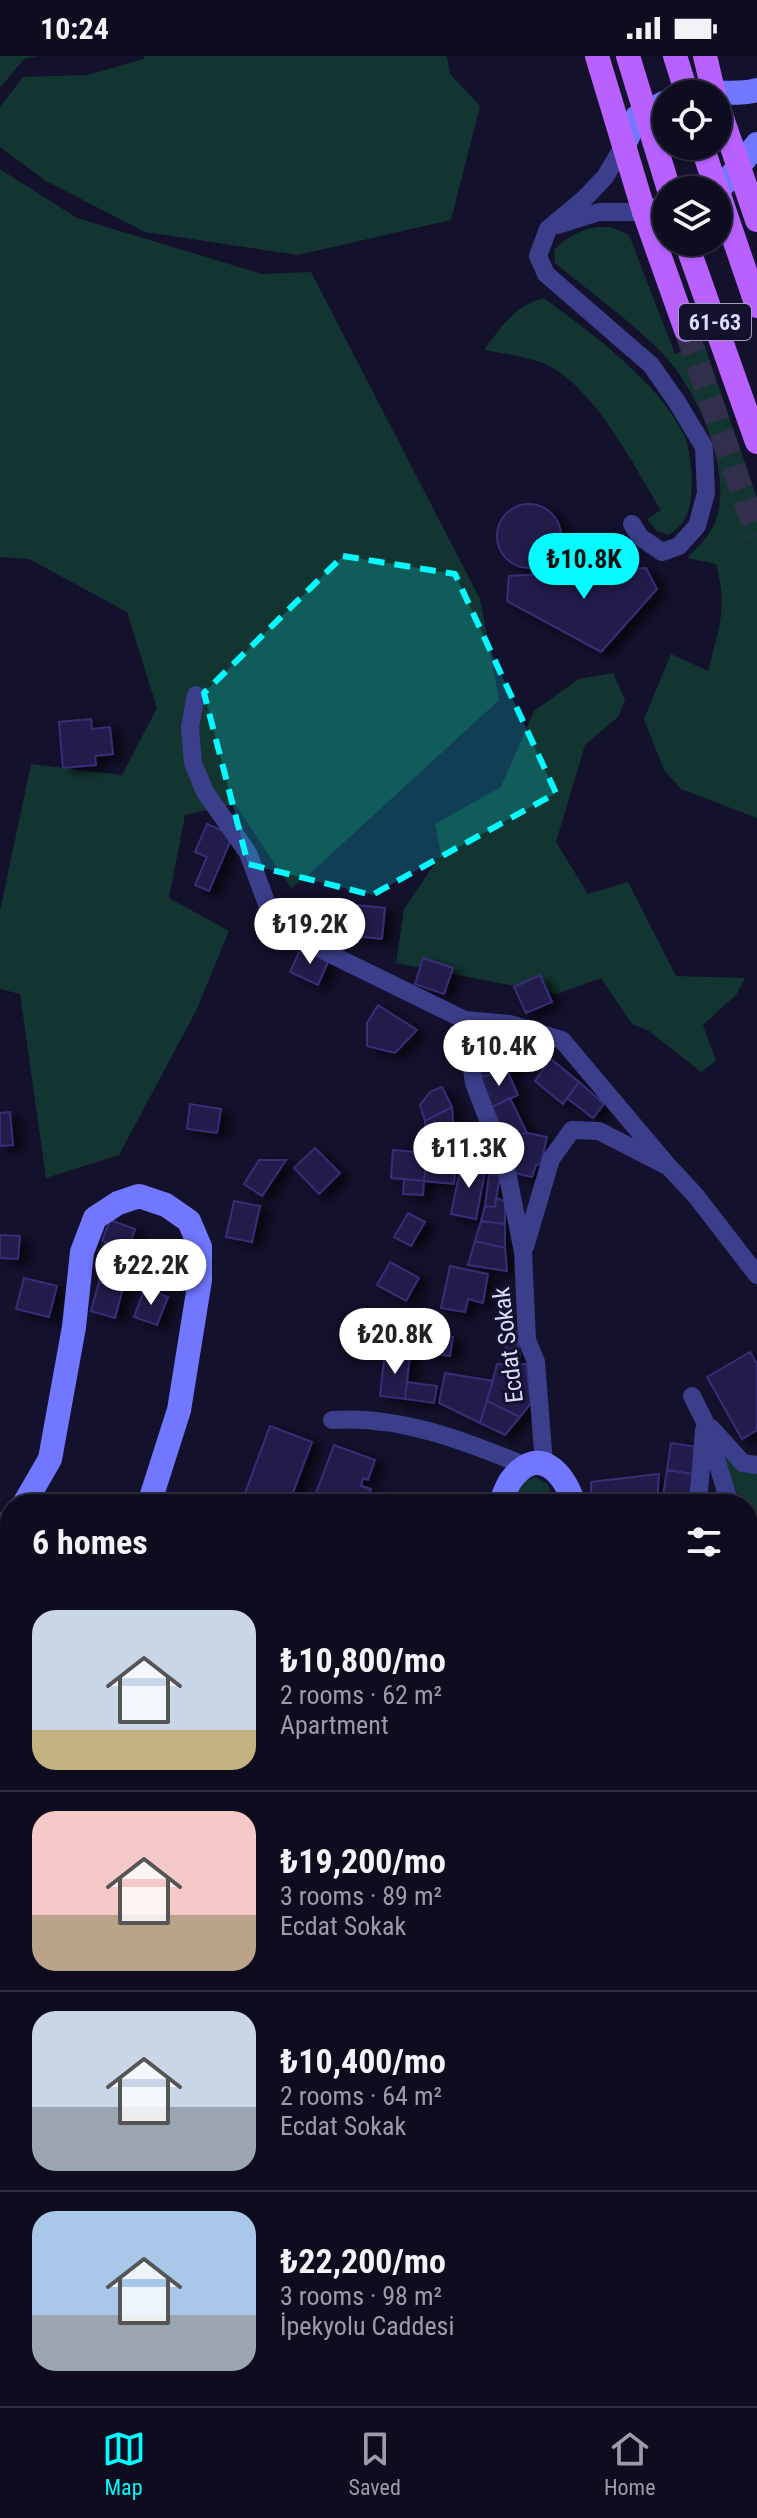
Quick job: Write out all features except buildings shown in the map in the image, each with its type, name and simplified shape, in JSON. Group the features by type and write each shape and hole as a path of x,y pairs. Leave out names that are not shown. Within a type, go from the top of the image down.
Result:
{"main road":[{"name":"61-63","path":"597,56 624,145 652,205"},
{"path":"628,56 665,176"},
{"path":"675,56 683,80"},
{"path":"705,56 708,80"},
{"path":"732,152 757,220"},
{"name":"61-63","path":"732,236 757,306"},
{"name":"61-63","path":"667,256 686,330"},
{"name":"61-63","path":"691,256 757,442"}],"street":[{"path":"732,94 757,90"},
{"path":"632,524 640,537 662,552 679,546 697,526 706,493 704,447 651,365 546,274 538,256 548,229 605,177 637,117 652,109"},
{"path":"731,176 757,144"},
{"path":"548,229 599,212 652,211"},
{"path":"196,695 190,727 193,763 205,792 248,853 274,923 465,1020 510,1024 562,1040 696,1196 757,1275"},
{"name":"Ecdat Sokak","path":"465,1020 474,1083 506,1167 523,1252 527,1340 536,1362 535,1464"},
{"path":"523,1252 551,1159 572,1130 599,1131 669,1167"},
{"path":"30,1494 50,1459 74,1327 82,1252 95,1218 118,1203 139,1196 166,1205 189,1221 200,1247 200,1280 179,1410 152,1494"},
{"path":"692,1396 704,1420 727,1494"},
{"path":"332,1420 354,1419 402,1425 477,1446 558,1472 571,1494"},
{"path":"704,1420 743,1463 757,1465"},
{"path":"699,1494 704,1420"},
{"path":"505,1494 511,1481 535,1464"}],"highlighted area":[{"path":"343,556 455,574 556,793 372,895 248,864 204,693"}],"green space":[{"path":"0,56 39,56 24,59 0,88"},
{"path":"143,56 447,56 450,74 480,106 451,220 298,255 145,232 46,181 0,147 0,107 23,77 87,75 144,59"},
{"path":"0,169 77,218 262,274 311,272 480,599 499,700 291,888 235,804 185,815 169,898 229,931 196,1011 119,1155 46,1178 20,994 0,989 0,911 31,764 122,775 157,708 127,612 29,559 0,557"},
{"path":"611,227 629,235 675,354 704,344 757,498 757,818 681,789 664,770 644,719 671,654 708,671 721,618 720,579 716,564 687,558 714,525 720,500 720,478 709,432 676,369 638,330 555,263 554,250 559,245 579,232"},
{"path":"544,298 602,342 641,377 684,435 691,465 690,503 682,524 674,532 668,535 657,531 647,519 661,510 611,429 580,390 545,364 484,350 517,311"},
{"path":"613,673 625,700 619,716 585,745 556,842 588,894 628,882 676,976 745,978 736,995 703,1025 716,1061 701,1072 649,1031 632,1024 601,978 557,994 396,963 404,909 441,854 435,824 501,787 534,711 579,679"},
{"path":"722,1455 742,1470 757,1471 757,1494 737,1494"},
{"path":"535,1477 548,1484 551,1494 514,1494 517,1485"}],"tunnel":[{"path":"686,330 757,535"}]}
